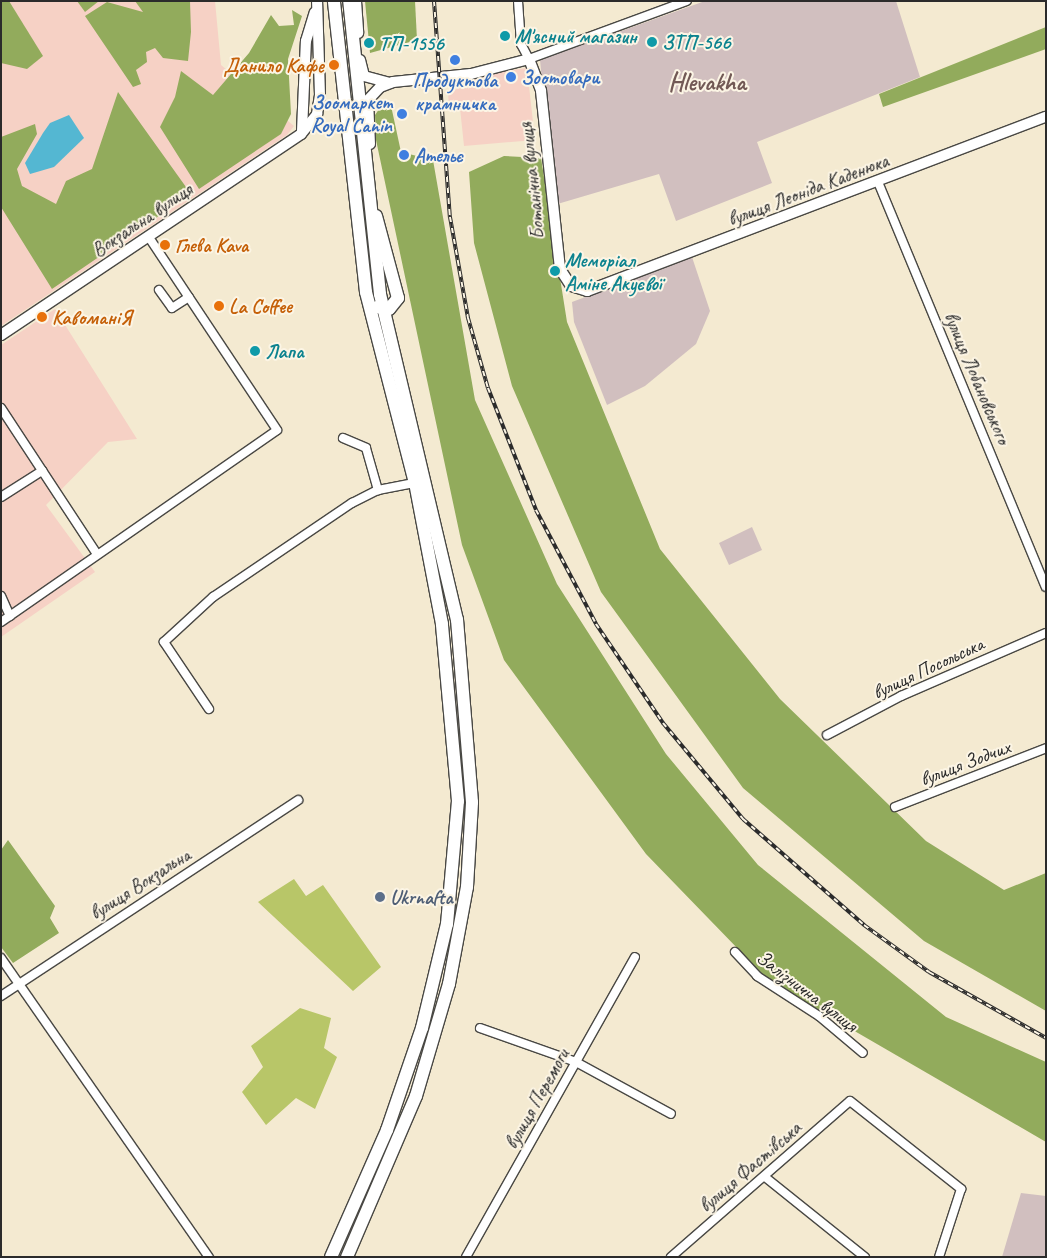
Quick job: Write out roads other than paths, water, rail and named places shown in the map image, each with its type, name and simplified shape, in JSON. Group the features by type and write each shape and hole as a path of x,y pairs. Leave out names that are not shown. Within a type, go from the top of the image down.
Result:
{"highway":[{"path":"330,1257 405,1080 437,971 454,879 458,801 455,733 442,624 415,483 367,300 334,1"},
{"path":"347,1257 402,1132 432,1046 459,938 472,811 470,732 457,620 384,310 367,187 350,1"},
{"path":"367,187 398,287 395,305 384,310"},
{"path":"367,300 384,310"}],"street":[{"path":"356,1 360,67 364,76 390,83"},
{"name":"Ботанічна вулиця","path":"518,1 522,44 541,91 560,269 571,286 581,291"},
{"path":"367,187 368,100 374,91 390,83 472,74 529,59 687,1"},
{"path":"301,134 305,103 304,65 317,3"},
{"path":"301,134 319,104 317,3"},
{"path":"304,65 319,67"},
{"path":"305,103 319,104"},
{"name":"вулиця Леоніда Каденюка","path":"581,291 596,290 1046,117"},
{"name":"Вокзальна вулиця","path":"1,335 301,134"},
{"name":"вулиця Лобановського","path":"878,182 1044,575 1046,587"},
{"path":"1,622 277,430 149,237"},
{"path":"158,290 172,308 189,297"},
{"path":"1,408 98,554"},
{"path":"343,438 366,448 378,490"},
{"path":"1,497 42,471"},
{"path":"209,708 164,642 264,560 378,490 415,483"},
{"path":"1,596 10,616"},
{"name":"вулиця Посольська","path":"827,735 901,696 1046,633"},
{"name":"вулиця Зодчих","path":"895,807 1046,748"},
{"name":"вулиця Вокзальна","path":"1,996 298,800"},
{"name":"Залізнична вулиця","path":"735,952 757,976 819,1016 863,1053"},
{"name":"вулиця Перемоги","path":"466,1257 635,957"},
{"path":"1,958 209,1257"},
{"path":"480,1028 576,1062 671,1114"},
{"name":"вулиця Фастівська","path":"670,1257 765,1177 850,1101 961,1189 939,1257"},
{"path":"765,1177 865,1257"}],"water":[{"path":"69,115 84,138 54,167 30,174 25,163 43,133 50,123"}],"railway":[{"path":"434,1 450,217 468,318 488,388 536,510 596,624 663,723 743,819 864,925 929,972 1046,1038"}],"place":[{"name":"М'ясний магазин","path":"505,36"},
{"name":"ЗТП-566","path":"652,42"},
{"name":"ТП-1556","path":"369,43"},
{"name":"Продуктова крамничка","path":"455,60"},
{"name":"Данило Кафе","path":"334,65"},
{"name":"Зоотовари","path":"511,77"},
{"name":"Зоомаркет Royal Canin","path":"402,114"},
{"name":"Ательє","path":"404,155"},
{"name":"Глева Kava","path":"165,245"},
{"name":"Меморіал Аміне Акуєвої","path":"555,271"},
{"name":"La Coffee","path":"219,306"},
{"name":"КавоманіЯ","path":"42,317"},
{"name":"Лапа","path":"255,351"},
{"name":"Ukrnafta","path":"380,897"}],"district":[{"name":"Hlevakha","path":"707,82"}]}
